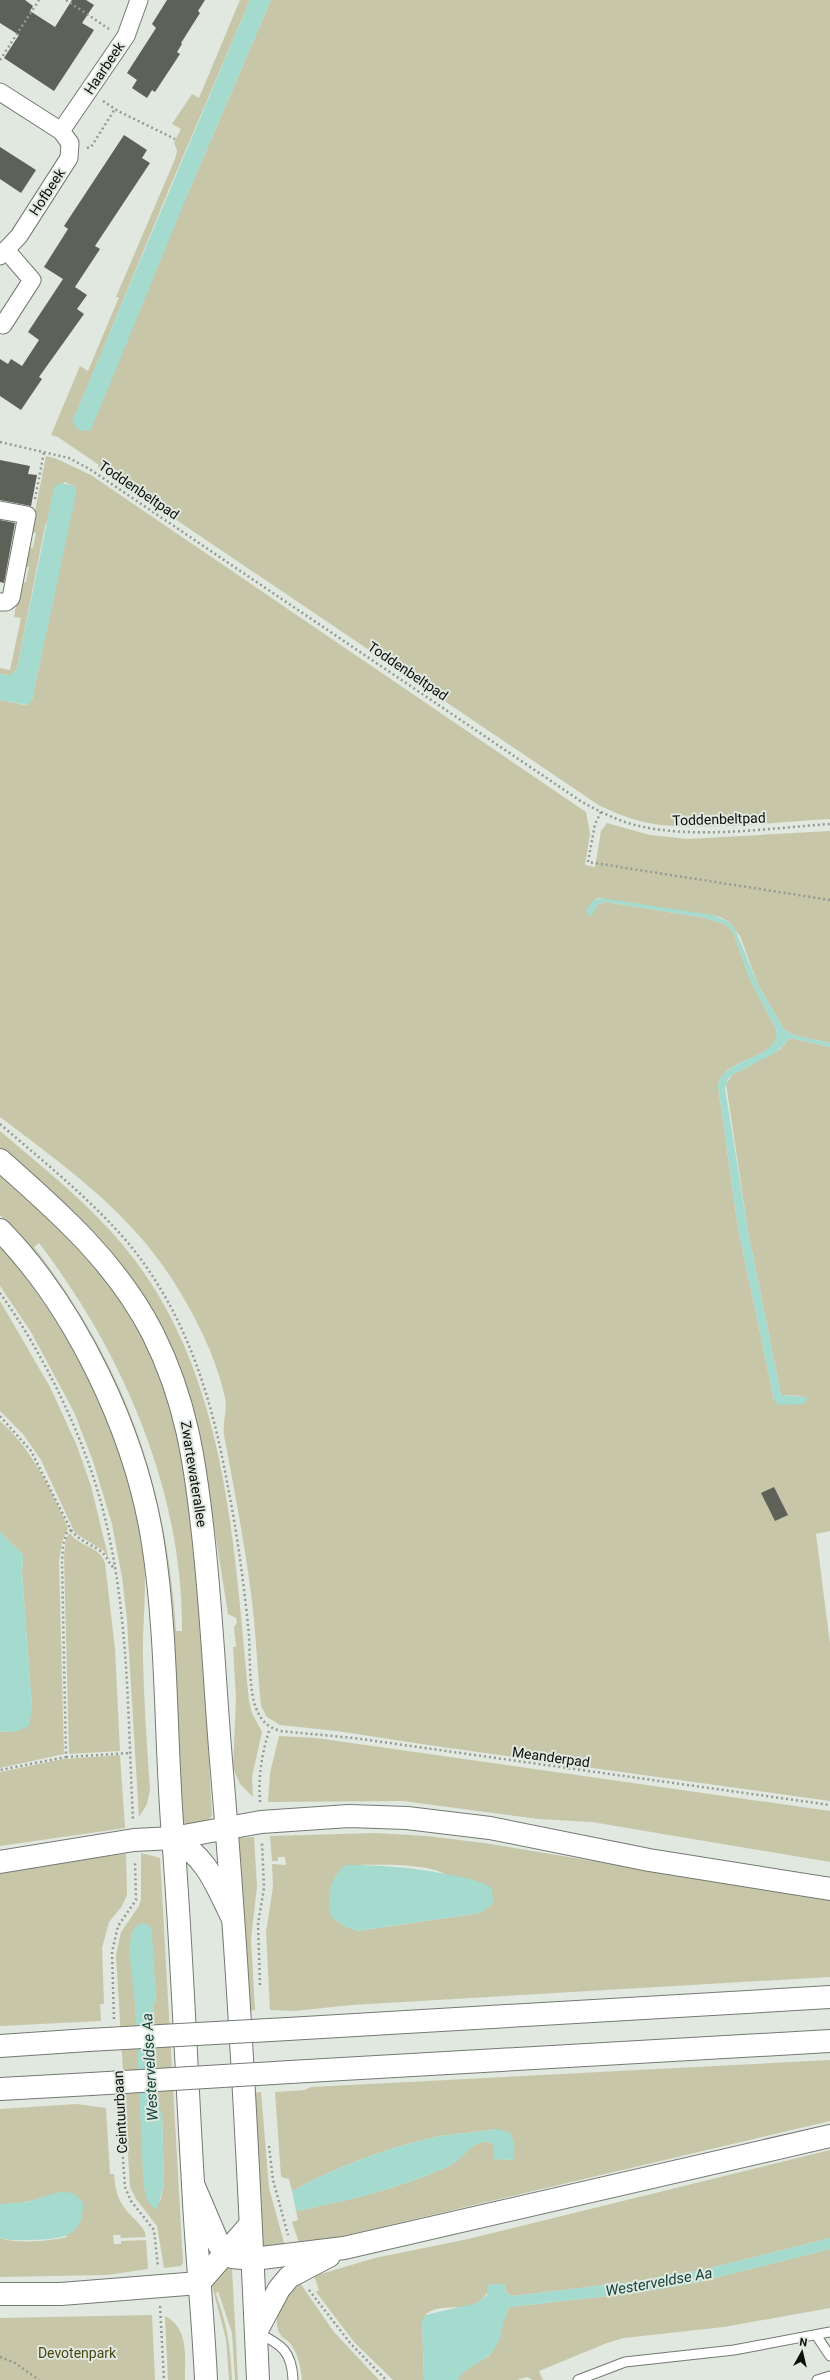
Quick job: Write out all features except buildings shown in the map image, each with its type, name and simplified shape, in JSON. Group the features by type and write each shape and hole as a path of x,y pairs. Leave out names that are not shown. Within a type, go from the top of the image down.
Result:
{"main road":[{"name":"Zwartewaterallee","path":"0,1160 81,1234 125,1288 153,1334 182,1407 194,1455 207,1568 227,1829"},
{"path":"0,1230 22,1252 55,1299 83,1346 108,1397 125,1439 142,1493 153,1546 158,1585 206,2380"},
{"path":"0,1862 134,1840 173,1838 261,1822 349,1816 444,1821 510,1832 649,1860 830,1889"},
{"path":"227,1829 253,2260 258,2380"},
{"path":"173,1838 191,1849 208,1867 233,1920"},
{"path":"0,2046 830,1997"},
{"path":"0,2089 830,2041"},
{"path":"193,2184 219,2245 226,2253 242,2259 253,2260 344,2248 830,2136"},
{"path":"0,2294 61,2294 199,2283 250,2225"},
{"path":"256,2332 279,2289 289,2277 344,2248"}],"street":[{"name":"Haarbeek","path":"61,131 124,38 139,0"},
{"path":"0,92 61,131"},
{"name":"Hofbeek","path":"0,324 3,325 32,280 3,253 19,236 69,158 70,143 61,131"},
{"path":"0,510 27,516 11,598 6,602 0,602"}],"lane":[{"path":"256,2332 278,2342 283,2348 291,2361 293,2380"},
{"path":"583,2379 625,2362 644,2358 734,2350 816,2336 830,2332"},
{"path":"816,2336 830,2356"},
{"path":"817,2380 830,2376"}],"path":[{"path":"0,60 39,0"},
{"path":"66,0 124,38"},
{"path":"88,91 115,109 175,139"},
{"path":"70,151 91,147 115,109"},
{"name":"Toddenbeltpad","path":"0,442 69,458 91,470 582,802 601,812 634,825 678,832 830,824"},
{"path":"27,516 33,506 44,452"},
{"path":"601,812 595,824 588,862 830,900"},
{"path":"0,1293 53,1383 85,1452 108,1530 115,1569 122,1623 137,1894 134,1906 116,1932 112,1952 115,2024"},
{"path":"0,1416 31,1451 71,1530 76,1536 104,1553 109,1564 115,1569"},
{"path":"66,1757 62,1562 63,1545 67,1532 71,1530"},
{"name":"Meanderpad","path":"261,1822 259,1780 262,1752 270,1728 280,1731 354,1738 830,1806"},
{"path":"0,1770 66,1757 130,1753"},
{"name":"Ceintuurbaan","path":"118,2094 124,2180 131,2201 154,2230 164,2380"},
{"path":"312,2295 351,2344 386,2380"},
{"path":"0,2357 15,2363 39,2380"}],"green space":[{"path":"240,0 250,0 167,194 72,424 189,191 271,0 830,0 830,819 703,827 662,825 638,820 600,806 98,467 99,465 58,437 51,435 80,366 88,371 119,297 116,297 175,159 177,151 174,142 181,129 172,124 192,94 199,98"},
{"path":"46,456 57,459 91,475 586,812 590,834 585,865 595,867 601,831 607,823 650,835 688,839 830,831 830,1043 793,1035 784,1029 758,985 740,936 729,922 720,917 599,898 594,900 594,911 597,905 605,902 706,918 727,925 734,934 750,980 776,1029 777,1038 773,1045 756,1056 728,1070 721,1077 718,1086 738,1228 774,1400 803,1396 781,1395 748,1231 726,1084 732,1075 779,1050 790,1038 830,1047 830,1531 816,1534 830,1644 830,1801 337,1731 280,1725 267,1717 261,1706 251,1593 224,1435 226,1403 219,1377 201,1331 190,1308 162,1265 148,1246 118,1213 52,1156 0,1117 0,700 25,705 32,700 76,491 72,485 64,482 45,526 17,669 11,675 0,674 0,668 10,670 21,618 14,617 20,582 26,582 29,567 24,566 27,547 33,548 36,533 31,532"},
{"path":"0,1131 71,1192 120,1241 134,1259 166,1308 190,1360 208,1414 222,1471 238,1587 249,1701 252,1713 262,1732 252,1777 253,1797 240,1784 233,1768 236,1698 233,1647 236,1647 234,1627 237,1623 236,1618 228,1614 201,1444 93,1232 61,1201 0,1148"},
{"path":"0,1175 36,1206 87,1257 102,1275 130,1314 158,1370 175,1427 186,1487 194,1548 205,1682 212,1816 203,1822 189,1824 182,1823 152,1493 12,1228 0,1215","holes":["39,1243 97,1330 121,1377 142,1426 159,1476 172,1527 180,1579 182,1631 176,1631 171,1577 162,1525 151,1475 135,1428 116,1382 93,1336 66,1292 34,1247"]},
{"path":"0,1245 27,1279 52,1315 75,1353 95,1392 113,1432 127,1474 138,1517 145,1572 143,1660 150,1790 147,1804 139,1817 127,1620 122,1577 112,1524 93,1461 74,1412 31,1332 0,1286"},
{"path":"0,1301 50,1387 77,1446 91,1486 109,1560 104,1551 75,1533 41,1460 23,1434 0,1411"},
{"path":"0,1421 22,1444 40,1471 68,1528 62,1542 59,1561 64,1754 0,1768 0,1732 18,1731 32,1708 22,1574 23,1555 0,1532"},
{"path":"70,1533 74,1538 99,1553 105,1563 115,1649 120,1751 69,1754 64,1556 66,1538"},
{"path":"279,1736 316,1738 830,1811 830,1862 592,1822 538,1819 403,1801 268,1802 270,1773"},
{"path":"120,1755 125,1828 0,1846 0,1772 63,1759"},
{"path":"375,1833 427,1836 484,1843 830,1900 830,1977 351,2005 295,2011 270,2010 266,1932 273,1887 272,1864 286,1865 285,1857 278,1857 278,1861 272,1861 270,1836","holes":["345,1865 411,1866 436,1870 449,1877 481,1913 357,1931"]},
{"path":"254,1837 257,1887 251,1939 255,2010 247,2011 238,1838"},
{"path":"141,1853 160,1858 183,2263 181,2266 164,2268 157,2226 136,2199 130,2187 116,1955 121,1932 139,1906 141,1899","holes":["151,1927 156,2002 153,2003 159,2112 162,2112 164,2183 160,2202 143,2174 142,2110 134,1988"]},
{"path":"126,1854 127,1895 122,1906 109,1922 102,1948 104,2004 100,2004 101,2021 0,2026 0,1874 70,1860"},
{"path":"830,2060 830,2121 300,2246 292,2222 298,2220 296,2211 374,2193 431,2174 454,2163 479,2143 492,2143 494,2147 495,2159 513,2160 495,2129 442,2136 398,2147 362,2159 292,2191 289,2179 281,2177 275,2092 305,2090 311,2087"},
{"path":"261,2092 269,2188 286,2250 262,2252 252,2093"},
{"path":"77,2104 106,2108 110,2174 114,2174 120,2202 141,2226 146,2237 121,2238 120,2235 113,2235 114,2244 121,2244 121,2241 146,2240 148,2269 107,2275 0,2277 0,2238 15,2241 33,2241 52,2240 67,2237 39,2199 15,2204 0,2204 0,2109"},
{"path":"830,2150 830,2238 706,2269 631,2282 512,2296 506,2292 504,2284 491,2285 485,2296 469,2306 441,2308 433,2310 425,2315 422,2322 424,2380 393,2380 354,2342 316,2292 319,2290 314,2276 375,2258 468,2239"},
{"path":"830,2249 830,2308 724,2327 624,2338 607,2343 539,2371 543,2380 533,2380 527,2377 517,2380 458,2380 461,2373 489,2356 509,2307 635,2293 695,2283"},
{"path":"225,2264 232,2268 238,2380 235,2380 232,2333 218,2291 216,2294 226,2326 231,2357 232,2380 229,2380 226,2339 211,2282"},
{"path":"300,2283 334,2332 379,2380 302,2380 297,2355 289,2342 282,2337 277,2328 278,2313 285,2298"},
{"name":"Devotenpark","path":"152,2315 155,2380 0,2380 0,2318"},
{"path":"165,2316 173,2321 182,2335 185,2353 185,2380 168,2380"}],"water":[{"path":"250,0 271,0 189,191 91,430 80,431 72,422"},
{"path":"59,483 72,485 76,489 76,494 32,700 27,705 0,700 0,674 11,675 17,669 54,487"},
{"path":"602,898 713,915 729,922 736,931 758,985 784,1029 793,1035 830,1043 830,1047 790,1038 775,1053 732,1075 728,1079 725,1088 748,1231 781,1395 806,1397 807,1400 803,1404 779,1405 774,1400 738,1228 718,1086 722,1076 729,1069 770,1047 775,1039 776,1029 750,980 734,934 727,925 706,918 605,902 599,904 592,915 588,916 586,910 594,900"},
{"path":"0,1532 23,1555 22,1574 32,1708 29,1726 18,1731 0,1732"},
{"path":"345,1865 407,1868 469,1879 480,1882 492,1888 493,1903 481,1913 356,1931 346,1927 331,1917 329,1902 330,1889 335,1877"},
{"name":"Westerveldse Aa","path":"144,1923 151,1927 152,1933 156,2003 153,2003 159,2111 162,2111 164,2183 157,2209 149,2203 144,2184 135,2003 129,1950 132,1932 137,1925"},
{"path":"495,2129 509,2132 511,2135 514,2145 513,2160 494,2159 494,2148 492,2143 479,2143 454,2163 431,2174 355,2198 296,2211 292,2191 344,2166 379,2153 435,2137"},
{"path":"59,2192 74,2193 83,2203 82,2215 79,2224 68,2235 51,2239 31,2240 7,2240 0,2238 0,2204 27,2202"},
{"name":"Westerveldse Aa","path":"830,2238 830,2249 695,2283 635,2293 509,2307 498,2344 487,2357 466,2371 458,2380 424,2380 422,2321 425,2315 477,2303 487,2295 488,2285 504,2284 506,2292 512,2296 631,2282 706,2269"}]}
